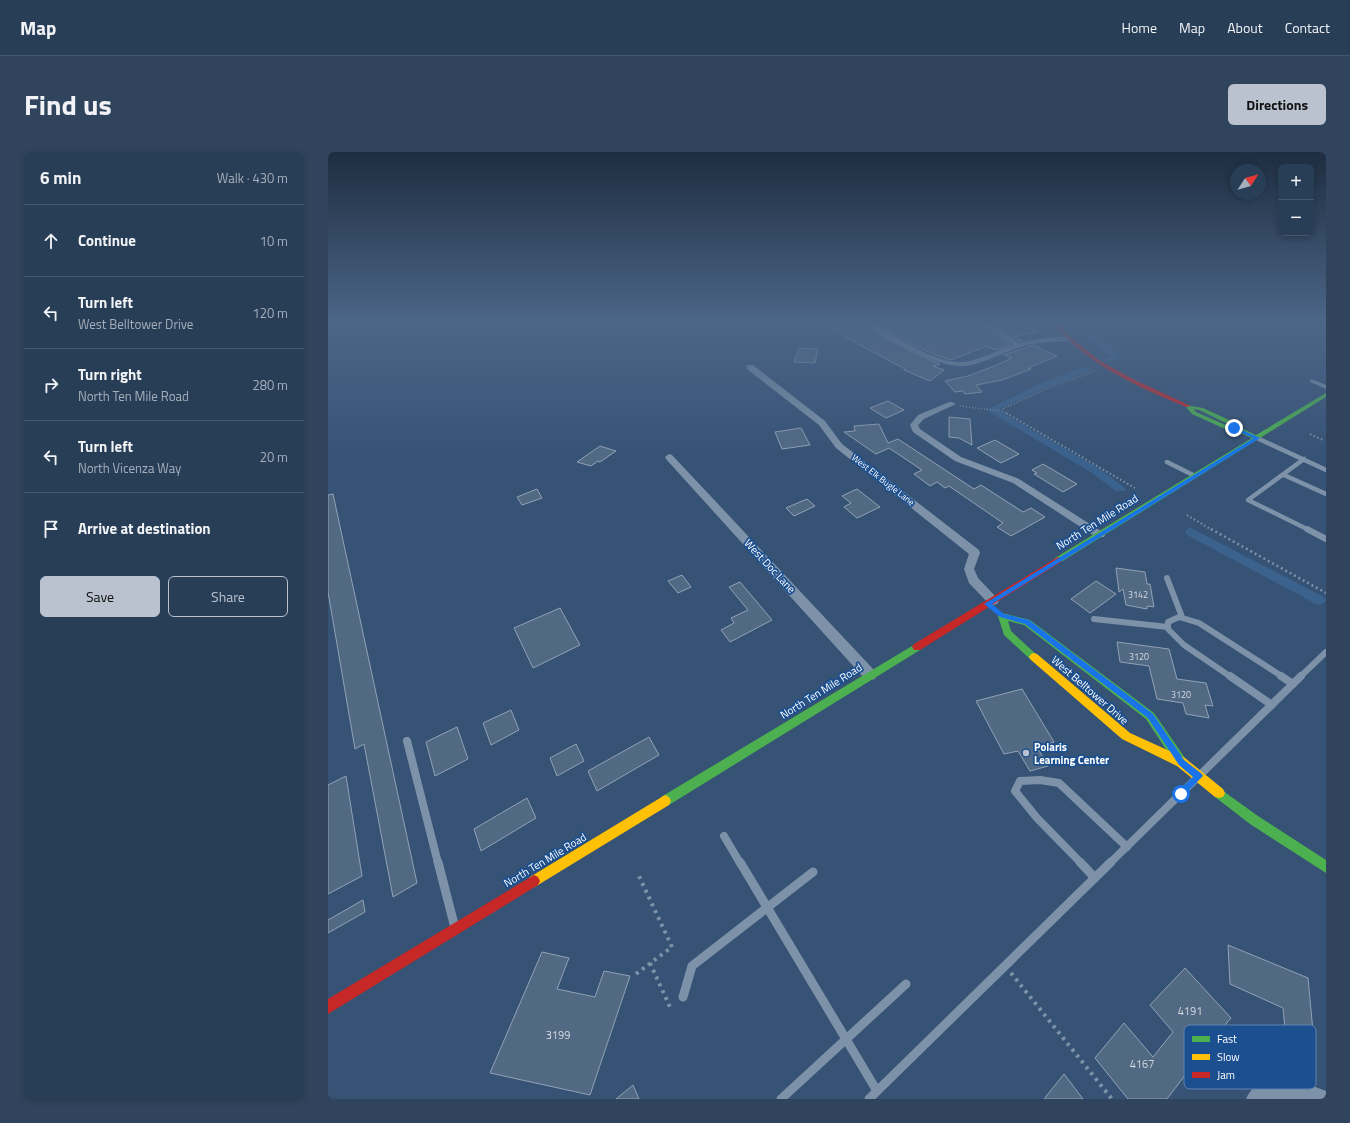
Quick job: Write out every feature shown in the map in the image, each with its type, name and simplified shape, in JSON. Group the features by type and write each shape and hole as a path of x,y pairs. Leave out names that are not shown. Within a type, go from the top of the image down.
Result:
{"main road":[{"path":"1102,366 1137,384 1188,406 1201,409 1234,424 1232,427 1257,438"},
{"name":"North Ten Mile Road","path":"328,1007 990,603 1326,395"},
{"name":"West Belltower Drive","path":"990,603 1002,616 1007,633 1126,736 1182,762 1254,820 1326,867"},
{"name":"West Belltower Drive","path":"1002,616 1027,622 1150,716 1182,762"}],"street":[{"name":"West Elk Bugle Lane","path":"750,367 822,423 839,446 975,553 969,569 974,580 990,603"},
{"path":"955,406 921,417 914,425 918,432 949,454 977,467 1016,481 1100,535"},
{"name":"West Doc Lane","path":"669,457 870,675"},
{"path":"1256,1099 1268,1090 1294,1089 1321,1099"}],"lane":[{"path":"1312,381 1326,387"},
{"path":"1257,438 1326,470"},
{"path":"1304,459 1248,500 1326,539"},
{"path":"1166,462 1195,476"},
{"path":"1284,475 1326,494"},
{"path":"1167,578 1182,617"},
{"path":"1272,705 1184,645 1174,636 1168,627 1168,622 1178,616 1204,626 1293,684"},
{"path":"1094,619 1168,627"},
{"path":"869,1099 1326,652"},
{"path":"408,741 455,929"},
{"path":"1095,878 1037,818 1015,791 1020,781 1040,780 1059,783 1127,847"},
{"path":"724,836 877,1092"},
{"path":"683,997 692,966 813,872"},
{"path":"781,1099 906,984"}],"path":[{"path":"1002,411 1004,408 1053,386 1099,369"},
{"path":"955,406 1002,411 1135,488"},
{"path":"1310,434 1323,440"},
{"path":"1187,514 1233,543 1326,593"},
{"path":"636,974 672,947 638,874"},
{"path":"650,963 670,1007"},
{"path":"1006,966 1112,1099"}],"building":[{"path":"900,366 934,366 944,370 930,381 904,370 905,369"},
{"path":"994,366 1032,366 1028,368 1031,369 1002,380 976,385 982,392 965,394 963,391 955,392 945,381 968,376"},
{"path":"888,401 904,410 886,418 870,408"},
{"path":"949,417 970,419 972,445 959,438 949,437"},
{"path":"879,424 888,443 898,439 974,489 981,485 1023,512 1031,508 1045,517 1011,536 997,527 1003,523 949,486 945,488 937,482 930,486 914,474 922,470 889,448 876,454 844,432 855,431 854,426"},
{"path":"801,428 810,445 782,449 775,432"},
{"path":"995,440 1019,454 1001,463 977,448"},
{"path":"600,446 616,451 600,462 598,461 591,466 577,462"},
{"path":"1043,464 1077,484 1063,492 1034,474 1037,473 1032,470"},
{"path":"537,489 542,498 522,505 517,497"},
{"path":"857,489 880,507 857,518 844,507 851,503 842,496"},
{"path":"333,494 417,883 393,897 364,744 355,749 328,592 328,495"},
{"path":"807,499 815,506 794,516 786,508"},
{"path":"1116,568 1145,572 1147,584 1150,584 1154,607 1147,606 1147,609 1126,605 1123,589 1119,592"},
{"path":"682,575 691,587 678,593 668,581"},
{"path":"1096,581 1116,594 1090,613 1071,599"},
{"path":"740,582 772,620 730,642 721,630 734,623 731,618 748,610 729,587"},
{"path":"560,608 580,645 533,668 514,628"},
{"path":"1117,642 1169,649 1177,679 1206,683 1213,706 1205,705 1209,718 1186,714 1183,703 1157,699 1149,666 1120,662"},
{"path":"1022,689 1054,742 1037,747 1048,766 1030,771 1018,751 1004,754 976,701"},
{"path":"511,710 519,730 491,745 483,723"},
{"path":"457,727 468,759 435,776 426,742"},
{"path":"649,737 659,755 597,791 588,771"},
{"path":"576,744 584,761 557,776 550,758"},
{"path":"346,776 362,876 328,894 328,785"},
{"path":"527,798 536,818 481,851 474,829"},
{"path":"363,900 365,912 328,933 328,920"},
{"path":"1228,945 1308,978 1312,1025 1285,1025 1283,1008 1230,984"},
{"path":"542,952 569,958 557,989 595,997 604,971 630,976 590,1095 490,1073"},
{"path":"1185,968 1231,1018 1225,1025 1184,1025 1184,1077 1167,1099 1128,1099 1095,1058 1124,1023 1153,1057 1173,1032 1150,1005"},
{"path":"1064,1074 1083,1099 1044,1099"},
{"path":"633,1085 639,1099 616,1099"}],"waterway":[{"path":"1086,369 1047,384 991,410 1096,471 1120,489"},
{"path":"1191,532 1319,600"}],"traffic: fast":[{"path":"1058,560 1326,395"},
{"path":"1232,427 1234,424 1201,409 1188,406 1194,413 1227,428 1232,427 1257,438"},
{"path":"1034,657 1007,633 1002,616 1027,622 1150,716 1181,762"},
{"path":"665,801 917,647"},
{"path":"1219,793 1254,820 1326,867"}],"traffic: slow":[{"path":"1034,657 1126,736 1181,762 1219,793"},
{"path":"534,881 665,801"}],"traffic: jam":[{"path":"1105,366 1133,382 1188,406"},
{"path":"917,647 1058,560"},
{"path":"328,1007 534,881"}],"place":[{"name":"Polaris Learning Center","path":"1026,753"}],"route":[{"path":"1181,794 1199,776 1182,762 1150,716 1027,622 1002,616 988,604 1257,438 1234,428"}]}
